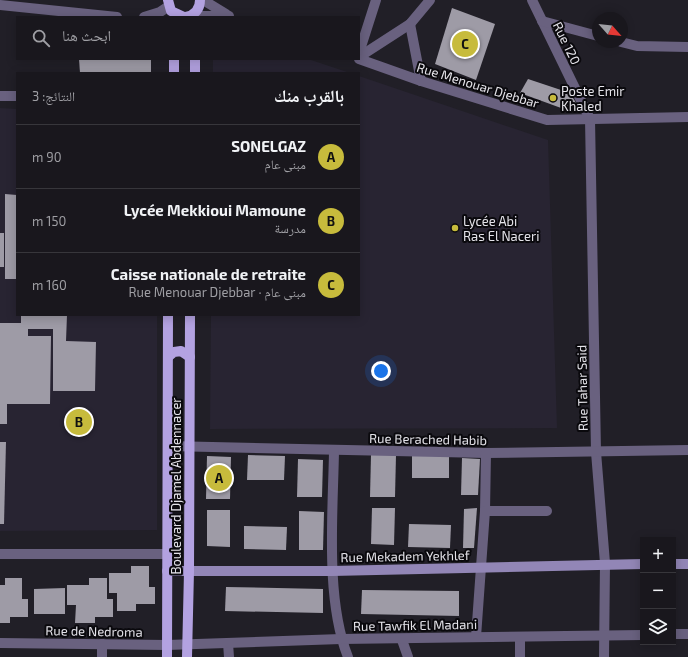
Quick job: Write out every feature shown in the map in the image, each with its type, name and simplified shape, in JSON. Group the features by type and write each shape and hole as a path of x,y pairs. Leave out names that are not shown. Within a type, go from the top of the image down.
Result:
{"main road":[{"path":"170,9 195,11"},
{"path":"174,60 174,72"},
{"path":"195,60 195,72"},
{"name":"Boulevard Djamel Abdennacer","path":"167,657 168,316"},
{"name":"Boulevard Djamel Abdennacer","path":"187,657 189,572 190,316"},
{"path":"168,357 177,351 185,352 190,357"},
{"name":"Rue Mekadem Yekhlef","path":"167,571 332,571 481,568 604,563 640,564"},
{"path":"676,564 688,564"}],"street":[{"path":"360,50 376,0"},
{"path":"360,57 410,24 430,0"},
{"name":"Rue 120","path":"532,0 590,119"},
{"path":"0,5 26,4 110,16"},
{"path":"147,16 170,9"},
{"path":"195,11 231,16"},
{"path":"195,11 231,16"},
{"path":"542,21 592,34"},
{"path":"410,24 421,81"},
{"path":"628,44 637,46 688,47"},
{"name":"Rue Menouar Djebbar","path":"360,58 421,81 547,120 688,117"},
{"path":"0,96 16,96"},
{"name":"Rue Tahar Said","path":"590,119 596,452 604,563 604,657"},
{"name":"Rue Berached Habib","path":"168,446 334,451 486,453 688,450"},
{"path":"334,451 332,571 341,639 348,657"},
{"path":"476,637 485,511 486,453"},
{"path":"485,511 547,511"},
{"path":"0,554 167,554"},
{"path":"676,634 688,634"},
{"name":"Rue Tawfik El Madani","path":"187,644 341,639 402,640 476,637 520,638 640,635"},
{"path":"520,638 520,657"},
{"path":"402,640 408,657"},
{"name":"Rue de Nedroma","path":"0,643 187,644"},
{"path":"228,643 229,657"},
{"path":"102,644 102,657"}],"shaded area":[{"path":"213,60 311,60 347,72 213,72"},
{"name":"Lycée Abi Ras El Naceri","path":"360,76 548,140 557,428 210,429 211,316 360,316"},
{"path":"0,108 16,109 16,316 157,316 157,530 0,531"}],"building":[{"path":"452,8 495,24 476,80 435,64"},
{"path":"79,60 151,60 151,72 80,72"},
{"name":"Poste Emir Khaled","path":"528,79 570,93 576,103 572,112 520,93"},
{"path":"5,194 16,195 16,279 5,279"},
{"path":"0,233 4,233 4,267 0,267"},
{"path":"21,316 67,316 66,341 96,342 95,391 53,391 53,329 28,329 28,336 51,336 50,404 7,404 7,424 0,424 0,323 21,323"},
{"path":"0,442 6,442 4,524 0,524"},
{"path":"412,453 449,454 449,478 412,478"},
{"path":"248,455 285,456 284,480 247,480"},
{"path":"371,455 396,455 395,497 370,497"},
{"path":"207,456 231,457 230,499 206,499"},
{"path":"462,458 480,459 478,495 461,495"},
{"path":"298,459 323,460 322,497 297,497"},
{"path":"372,508 395,508 394,545 371,544"},
{"path":"477,508 474,548 463,548 464,509"},
{"path":"207,510 230,510 230,547 207,546"},
{"path":"299,511 324,512 323,550 299,550"},
{"path":"409,524 451,525 450,548 408,547"},
{"path":"244,526 287,527 286,550 244,549"},
{"path":"131,566 149,566 149,587 155,587 155,604 136,604 136,611 117,611 117,593 109,593 109,573 131,573"},
{"path":"5,578 22,578 22,599 28,599 28,617 10,617 10,623 0,623 0,585 5,585"},
{"path":"89,578 107,578 107,599 113,599 113,617 95,617 95,623 75,623 76,605 67,605 67,585 89,585"},
{"path":"226,587 323,589 323,613 225,611"},
{"path":"65,588 65,614 34,614 34,589"},
{"path":"362,590 459,591 459,616 361,614"}],"place":[{"name":"Caisse nationale de retraite","path":"465,44"},
{"name":"Poste Emir Khaled","path":"553,98"},
{"name":"Lycée Abi Ras El Naceri","path":"455,228"},
{"name":"Lycée Mekkioui Mamoune","path":"79,422"},
{"name":"SONELGAZ","path":"219,478"}]}
